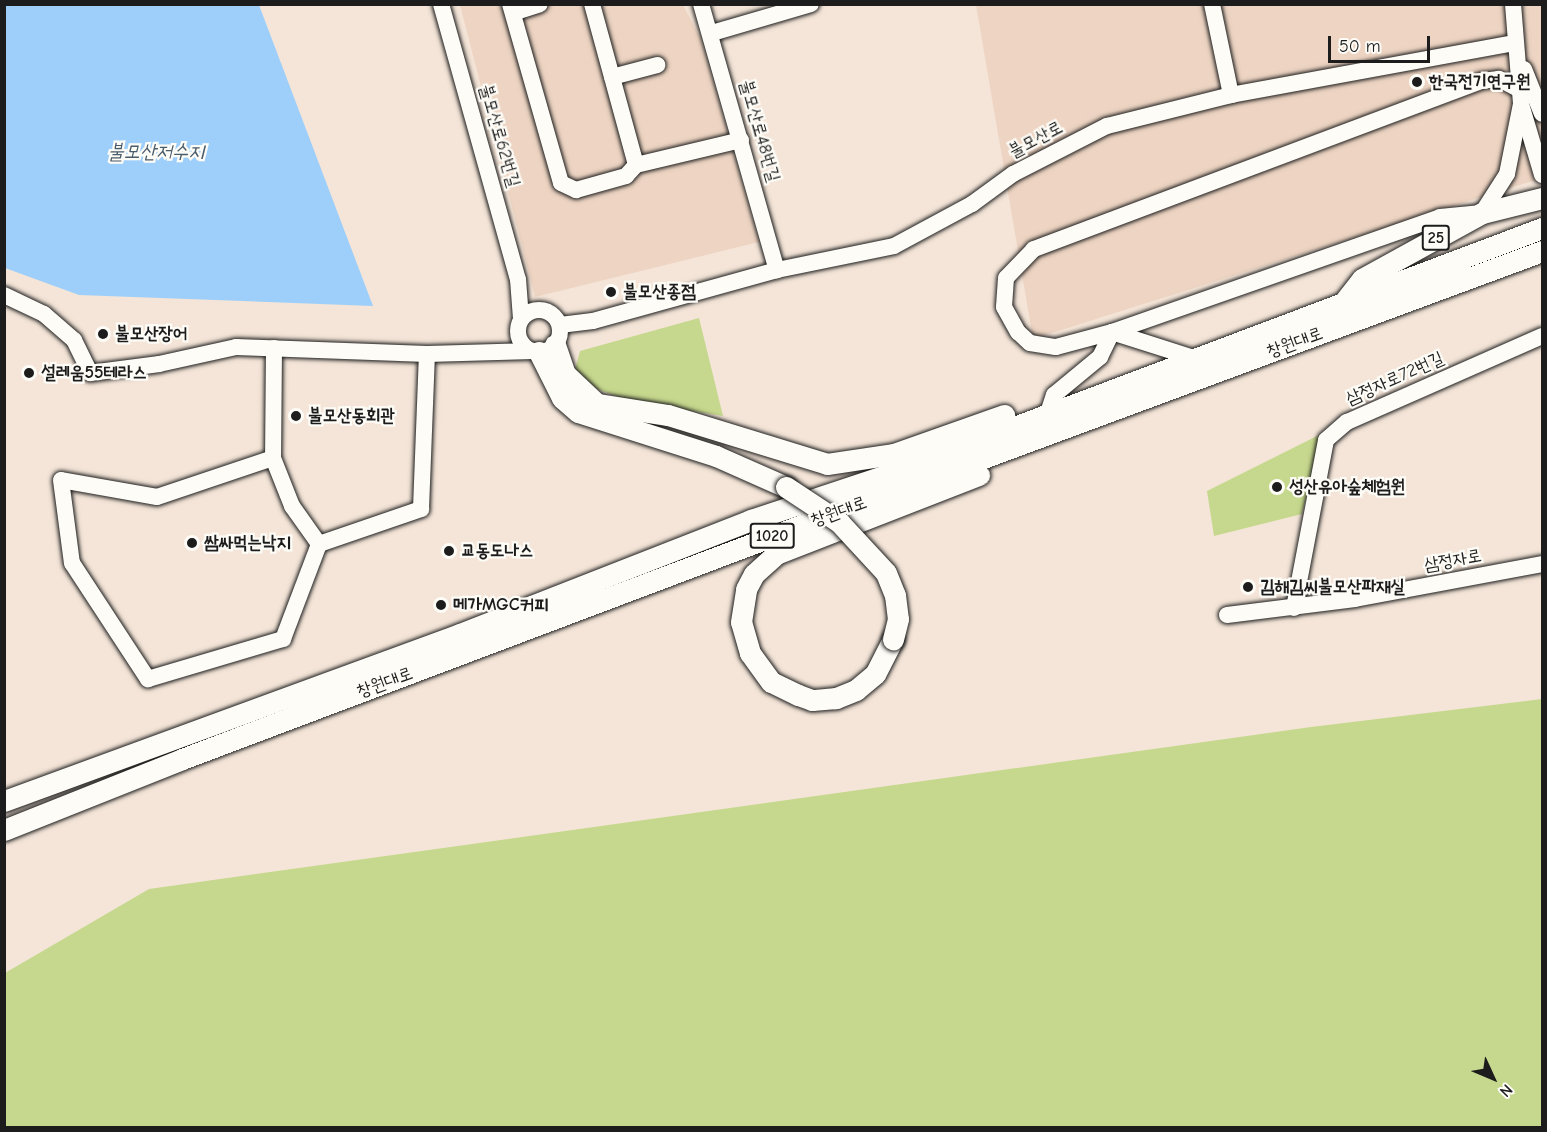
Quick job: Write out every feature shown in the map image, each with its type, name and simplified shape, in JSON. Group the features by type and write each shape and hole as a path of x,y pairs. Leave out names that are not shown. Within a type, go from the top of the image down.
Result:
{"main road":[{"name":"25","path":"1344,302 1362,279 1482,213 1542,198"},
{"name":"창원대로","path":"4,801 460,634 751,520 892,473 1542,228"},
{"name":"창원대로","path":"4,830 182,759 1542,251"},
{"path":"549,343 562,398 578,412 716,456 786,487 839,522 886,573 895,595 898,619 893,639 874,674 856,690 836,698 812,700 771,682 750,653 741,622 746,589 758,569 776,554 992,470 1013,447"},
{"path":"549,343 565,374 597,404 668,415 827,464 894,454 1022,408 1043,415"}],"street":[{"name":"불모산로62번길","path":"441,4 518,279 521,319 519,338"},
{"path":"540,4 512,9 561,183 576,190 626,176 636,165 741,140"},
{"path":"592,4 636,165"},
{"name":"불모산로48번길","path":"701,4 712,33 777,270"},
{"path":"712,33 811,4"},
{"path":"1212,4 1231,95"},
{"path":"1512,4 1520,97 1542,175"},
{"path":"1515,43 1542,114"},
{"name":"불모산로","path":"4,295 44,314 74,340 90,372 159,364 236,347 483,354 549,343 593,321 777,270 894,246 972,204 1013,174 1107,126 1231,95 1515,43"},
{"path":"612,77 657,65"},
{"path":"1499,79 1520,97 1508,174 1482,213 1440,216 1112,332 1056,347 1030,343 1018,332 1004,307 1006,278 1035,249 1481,81 1499,79"},
{"path":"483,354 519,338 549,343 546,310 518,279"},
{"path":"521,319 532,310 546,310"},
{"path":"1112,332 1194,358"},
{"path":"1043,415 1054,395 1100,357 1112,332"},
{"name":"삼정자로72번길","path":"1294,608 1326,440 1347,422 1542,336"},
{"path":"274,348 273,458 292,506 319,544"},
{"path":"319,544 421,509 427,354"},
{"path":"273,458 157,497 61,480 72,563 148,679 283,639 319,544"},
{"name":"삼정자로","path":"1227,615 1294,608 1542,564"}],"shaded area":[{"path":"460,5 683,5 701,39 759,242 535,297"},
{"path":"976,5 1542,5 1542,178 1033,339"}],"green space":[{"path":"699,318 723,416 629,401 589,386 575,370 580,351"},
{"path":"1321,434 1302,514 1214,536 1207,491"},
{"path":"1542,699 1542,1127 5,1127 5,973 149,889 1311,727"}],"water":[{"name":"불모산저수지","path":"4,5 259,5 373,306 79,295 5,268"}],"place":[{"name":"한국전기연구원","path":"1417,82"},
{"name":"불모산종점","path":"611,292"},
{"name":"불모산장어","path":"103,334"},
{"name":"설레움55테라스","path":"29,373"},
{"name":"불모산동회관","path":"296,416"},
{"name":"성산유아숲체험원","path":"1277,487"},
{"name":"쌈싸먹는낙지","path":"192,543"},
{"name":"교동도나스","path":"449,551"},
{"name":"김해김씨불모산파재실","path":"1248,587"},
{"name":"메가MGC커피","path":"441,605"}]}
